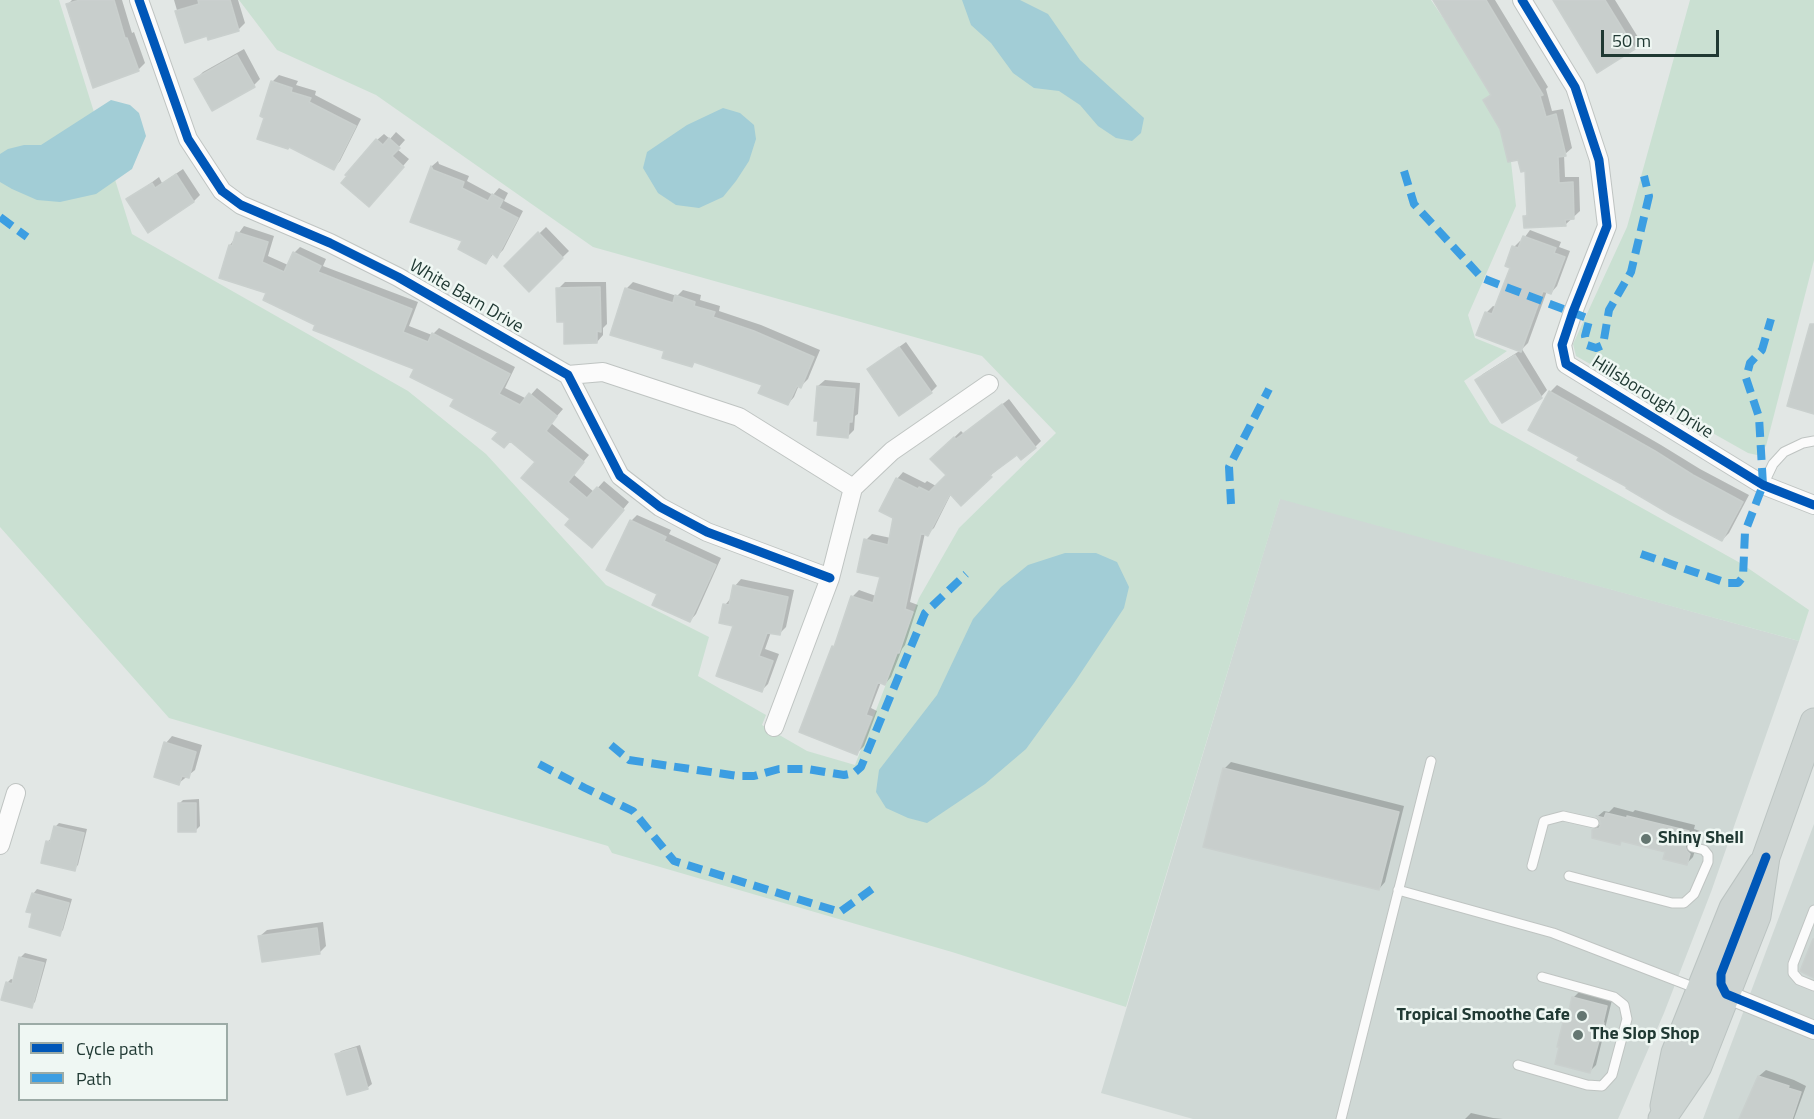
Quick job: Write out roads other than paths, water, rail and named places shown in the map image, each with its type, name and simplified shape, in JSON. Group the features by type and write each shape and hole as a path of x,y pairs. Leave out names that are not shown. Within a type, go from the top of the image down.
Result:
{"main road":[{"path":"1662,1119 1698,1066 1711,997 1757,916 1766,857 1814,722"}],"street":[{"name":"White Barn Drive","path":"139,0 188,139 222,191 242,205 330,243 398,277 568,375"},
{"name":"Hillsborough Drive","path":"1522,0 1575,87 1599,159 1606,226 1572,312 1562,345 1566,364 1762,485 1814,505"},
{"path":"830,578 707,532 660,507 620,476 568,375 603,372 739,417 853,488"},
{"path":"774,727 830,578 853,488 892,451 989,384"},
{"path":"0,845 16,793"},
{"path":"1711,997 1814,1030"}],"lane":[{"path":"1762,485 1773,464 1784,452 1803,443 1814,441"},
{"path":"1341,1119 1431,761"},
{"path":"1532,866 1544,821 1563,816 1594,823"},
{"path":"1569,876 1672,903 1684,903 1694,894 1708,862 1708,855 1704,850 1692,847"},
{"path":"1398,891 1553,933 1711,997"},
{"path":"1814,910 1793,964 1793,973 1800,980 1814,986"},
{"path":"1518,1065 1587,1085 1602,1086 1611,1075 1621,1041 1627,1019 1624,1005 1614,997 1542,977"},
{"path":"1662,1119 1684,1066"}],"water":[{"path":"962,0 1020,0 1048,14 1080,60 1144,118 1141,133 1132,141 1116,138 1098,126 1080,105 1059,91 1034,88 1013,73 991,43 971,25"},
{"path":"111,100 130,105 139,113 146,136 132,169 96,194 60,202 37,200 0,182 0,154 8,149 24,145 41,145"},
{"path":"723,108 740,113 754,125 756,139 749,161 723,197 699,208 676,205 658,193 643,168 647,152 687,125"},
{"path":"1065,553 1096,553 1117,562 1129,587 1124,608 1074,683 1026,749 985,784 927,823 908,818 886,808 876,792 879,770 937,695 973,619 1001,587 1028,565"}],"place":[{"name":"Shiny Shell","path":"1646,839"},
{"name":"Tropical Smoothe Cafe","path":"1582,1016"},
{"name":"The Slop Shop","path":"1578,1035"}]}
